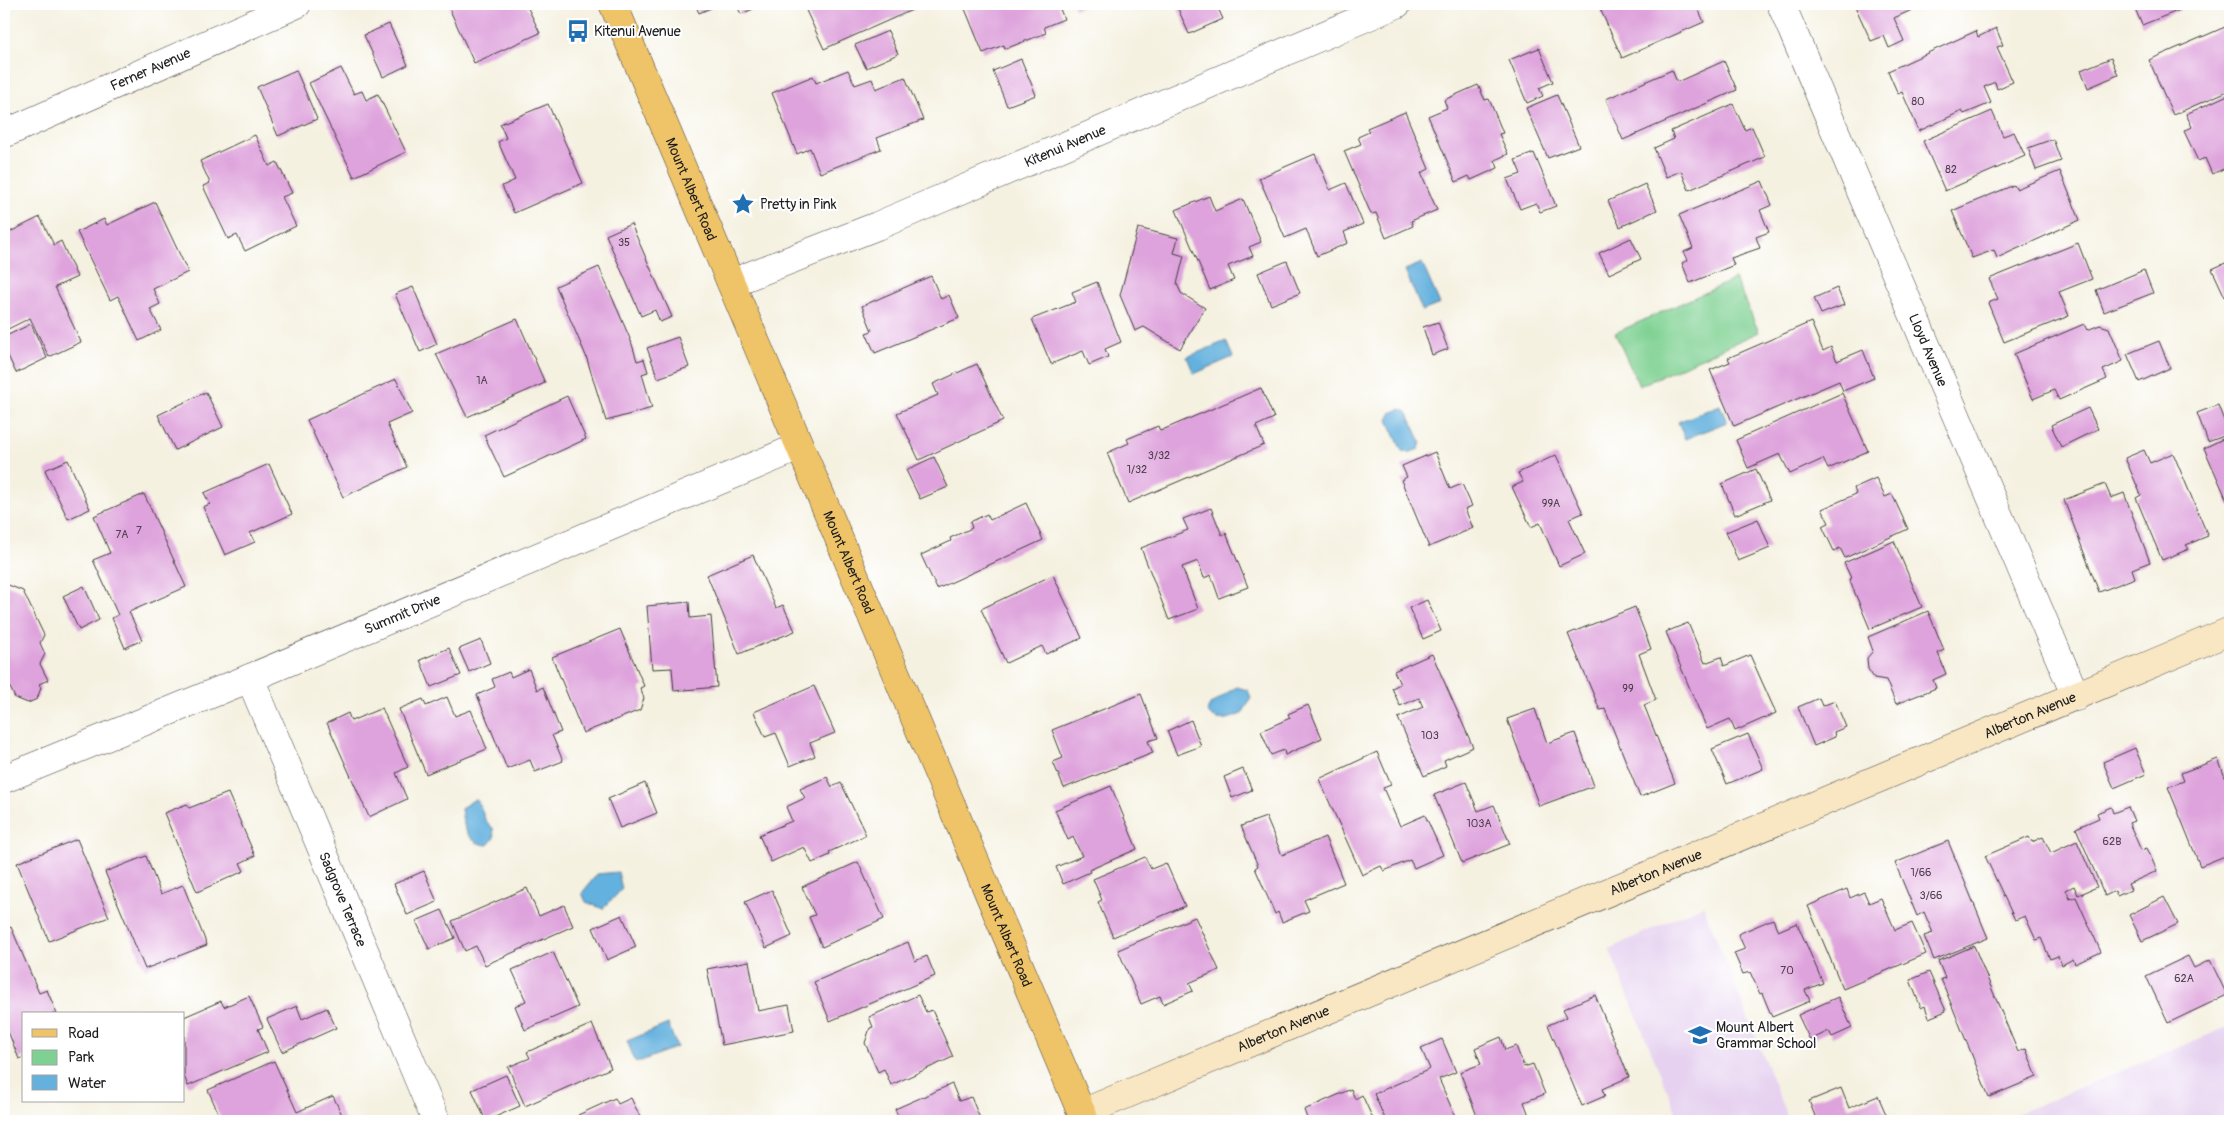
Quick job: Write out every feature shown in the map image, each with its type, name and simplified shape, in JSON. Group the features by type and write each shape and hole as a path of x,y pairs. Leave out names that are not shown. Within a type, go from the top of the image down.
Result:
{"main road":[{"name":"Mount Albert Road","path":"613,4 1084,1117"},
{"name":"Alberton Avenue","path":"1084,1117 2230,631"}],"street":[{"name":"Ferner Avenue","path":"4,134 297,4"},
{"name":"Kitenui Avenue","path":"731,283 877,226 1397,4"},
{"name":"Lloyd Avenue","path":"1781,4 2076,696"},
{"name":"Summit Drive","path":"4,779 250,678 799,447"},
{"name":"Sadgrove Terrace","path":"250,678 436,1121"}],"shaded area":[{"name":"Mount Albert Grammar School","path":"1703,905 1789,1121 1680,1121 1609,949"},
{"path":"2230,1026 2230,1121 1999,1121"}],"green space":[{"path":"1735,279 1759,332 1639,386 1615,333"}],"water":[{"path":"1422,263 1440,304 1422,311 1405,270"},
{"path":"1226,341 1233,357 1194,374 1187,357"},
{"path":"1720,405 1727,422 1685,439 1678,422"},
{"path":"1401,409 1407,412 1421,442 1419,449 1408,453 1402,451 1388,420 1392,412"},
{"path":"1237,687 1248,690 1251,698 1242,714 1228,719 1219,719 1207,712 1210,704"},
{"path":"475,799 484,817 493,828 494,838 488,845 481,844 471,838 463,821 461,808"},
{"path":"618,872 622,889 603,909 586,902 582,893 597,874"},
{"path":"668,1024 677,1047 636,1063 627,1041"}],"building":[{"path":"459,4 526,4 540,33 474,63 449,8"},
{"path":"695,4 720,4 699,13"},
{"path":"736,4 765,4 741,14"},
{"path":"803,4 920,4 921,6 824,49"},
{"path":"963,4 1058,4 1064,19 1044,27 1046,33 1005,49 1004,45 983,53"},
{"path":"1073,4 1087,4 1075,9"},
{"path":"1176,4 1216,4 1223,19 1189,34"},
{"path":"1598,4 1696,4 1704,22 1622,58"},
{"path":"1854,4 1914,4 1916,8 1894,18 1904,41 1889,48 1884,36 1871,41"},
{"path":"2133,4 2195,4 2142,25"},
{"path":"389,24 408,65 383,77 364,35"},
{"path":"2225,27 2230,40 2230,90 2173,115 2149,60"},
{"path":"1996,28 2003,45 1997,47 2013,82 1997,89 1995,82 1984,87 1991,103 1964,114 1962,111 1919,131 1902,92 1898,94 1888,71 1976,31 1978,37"},
{"path":"888,31 898,54 866,68 855,45"},
{"path":"1539,48 1553,82 1539,88 1543,96 1527,103 1509,60"},
{"path":"2111,58 2118,75 2088,88 2081,70"},
{"path":"1021,59 1036,95 1007,106 993,71"},
{"path":"1724,61 1737,90 1623,140 1606,99 1672,70 1677,82"},
{"path":"341,68 354,94 362,91 366,100 378,94 406,152 354,177 309,83"},
{"path":"296,70 317,119 278,136 257,87"},
{"path":"848,70 855,85 872,79 876,89 905,77 923,120 877,138 881,149 820,173 810,148 797,154 772,93 813,76 816,83"},
{"path":"1478,85 1485,100 1489,99 1503,133 1499,134 1508,154 1495,160 1498,168 1471,180 1469,176 1456,182 1428,116 1447,108 1444,100"},
{"path":"2230,94 2230,166 2212,174 2205,158 2198,161 2184,131 2192,127 2186,114"},
{"path":"1557,95 1579,146 1548,158 1526,108"},
{"path":"548,104 583,183 514,213 502,186 515,180 498,142 506,138 500,124"},
{"path":"1733,104 1745,130 1752,127 1765,157 1689,190 1681,171 1666,177 1654,148 1674,139 1671,131"},
{"path":"1992,111 2003,136 2014,132 2025,156 1945,191 1923,141"},
{"path":"1405,112 1429,169 1421,173 1437,210 1411,221 1413,226 1386,238 1376,213 1371,214 1344,151 1361,144 1358,137 1369,132 1367,128"},
{"path":"255,135 269,166 277,162 292,193 282,197 296,226 245,251 237,235 228,239 203,186 210,183 200,161"},
{"path":"2053,139 2061,161 2036,170 2028,148"},
{"path":"1534,153 1556,206 1540,212 1536,203 1520,209 1507,179 1521,174 1515,160"},
{"path":"1315,154 1330,190 1346,183 1363,224 1344,232 1348,243 1317,256 1306,229 1285,238 1259,178"},
{"path":"2060,171 2080,220 1997,258 1994,250 1972,258 1952,211 2014,185 2016,189"},
{"path":"1762,181 1772,205 1760,210 1769,232 1756,237 1760,248 1731,258 1734,265 1690,283 1682,263 1688,260 1684,252 1693,248 1679,215"},
{"path":"1645,184 1657,210 1620,227 1608,201"},
{"path":"1209,196 1215,211 1243,199 1261,242 1249,247 1253,256 1228,266 1234,280 1210,290 1176,210"},
{"path":"155,202 188,272 153,289 160,304 150,309 161,330 139,341 118,296 110,300 77,232 104,219 107,225"},
{"path":"40,217 54,245 61,241 77,277 55,287 81,342 49,357 30,318 4,331 4,235"},
{"path":"631,224 672,317 660,322 655,310 641,316 606,235"},
{"path":"1138,228 1178,238 1174,253 1184,256 1177,284 1181,293 1205,308 1180,349 1144,327 1135,331 1120,295"},
{"path":"1631,238 1641,259 1609,274 1599,253"},
{"path":"2078,243 2092,279 2059,292 2069,316 2004,342 1988,303 1998,299 1989,279"},
{"path":"1287,261 1300,293 1271,305 1258,273"},
{"path":"2230,261 2230,295 2225,297 2212,269"},
{"path":"599,267 631,341 637,361 644,359 648,372 642,374 652,408 606,421 586,356 556,286"},
{"path":"2144,270 2153,293 2104,312 2096,290"},
{"path":"931,276 941,299 949,295 959,318 875,353 866,333 872,331 862,306"},
{"path":"1097,282 1121,342 1105,349 1108,357 1089,365 1083,351 1051,364 1032,319 1076,302 1072,292"},
{"path":"413,287 437,344 420,352 395,294"},
{"path":"1837,288 1844,305 1821,314 1814,298"},
{"path":"517,319 545,383 467,417 436,354"},
{"path":"1438,322 1448,349 1432,355 1423,327"},
{"path":"1811,322 1823,351 1831,347 1837,361 1863,350 1874,378 1843,391 1839,381 1734,426 1710,370 1730,362 1728,358"},
{"path":"31,324 47,358 16,373 4,347 4,337"},
{"path":"2084,324 2087,330 2100,325 2109,328 2123,361 2103,370 2107,379 2059,400 2054,390 2033,399 2014,354"},
{"path":"678,337 689,367 658,378 647,348"},
{"path":"2159,341 2170,368 2139,382 2127,354"},
{"path":"977,364 1003,421 919,460 897,413 938,395 933,384"},
{"path":"396,379 412,413 387,424 407,467 343,497 307,420"},
{"path":"1261,388 1274,418 1256,426 1264,445 1128,503 1107,453 1129,443 1127,439 1158,426 1160,431"},
{"path":"206,392 223,427 175,450 158,415"},
{"path":"1842,393 1868,451 1828,469 1823,459 1790,474 1780,454 1748,468 1736,440"},
{"path":"567,396 586,439 504,477 484,435"},
{"path":"2218,405 2229,434 2208,442 2197,413"},
{"path":"2088,408 2098,429 2061,447 2051,425"},
{"path":"2227,437 2230,445 2230,507 2204,448"},
{"path":"2144,450 2150,463 2173,453 2208,536 2186,545 2189,549 2162,560 2136,498 2141,495 2125,458"},
{"path":"1435,452 1450,489 1462,484 1472,506 1465,509 1473,528 1429,547 1401,480 1407,477 1402,466"},
{"path":"1556,455 1583,513 1569,519 1585,554 1559,566 1540,523 1531,527 1512,487 1523,482 1518,473"},
{"path":"934,457 948,487 920,499 906,470"},
{"path":"68,460 90,509 68,519 45,470"},
{"path":"269,464 292,514 250,533 255,542 225,555 203,507 210,504 204,493"},
{"path":"1756,469 1770,500 1735,515 1722,484"},
{"path":"1876,478 1885,497 1892,494 1908,529 1845,558 1840,548 1834,551 1822,526 1829,523 1822,509 1856,494 1854,488"},
{"path":"2105,484 2111,498 2124,493 2150,562 2132,569 2135,578 2099,592 2064,500"},
{"path":"144,494 186,587 129,612 142,640 125,648 112,618 118,615 93,560 110,553 94,516"},
{"path":"1026,503 1043,540 937,589 921,555 951,541 950,538 972,528 970,522 987,514 990,520"},
{"path":"1211,508 1222,535 1226,533 1248,587 1219,598 1211,575 1204,578 1198,561 1182,567 1198,609 1169,620 1141,548 1188,530 1183,519"},
{"path":"1758,519 1770,548 1738,561 1726,532"},
{"path":"1894,541 1922,607 1870,629 1844,563"},
{"path":"753,555 776,608 783,605 795,631 739,654 707,575"},
{"path":"1053,575 1082,638 1046,654 1042,646 1006,663 981,609"},
{"path":"4,580 6,584 23,591 44,635 40,643 45,654 40,664 48,680 39,684 41,688 37,699 28,703 15,698 6,679 4,680"},
{"path":"84,586 99,620 79,630 63,596"},
{"path":"1427,600 1441,631 1423,639 1409,608"},
{"path":"689,602 690,618 711,616 717,687 674,691 672,668 652,669 647,606"},
{"path":"1635,607 1651,649 1639,654 1656,700 1644,705 1675,783 1640,797 1605,709 1600,710 1568,634"},
{"path":"1928,611 1944,650 1938,653 1946,674 1933,680 1936,688 1896,704 1886,680 1874,678 1868,669 1867,658 1873,651 1868,637"},
{"path":"1688,623 1705,663 1721,657 1724,666 1750,655 1776,713 1735,731 1730,719 1707,729 1666,632"},
{"path":"620,629 644,686 640,688 644,698 640,710 583,733 552,657"},
{"path":"481,640 490,663 469,672 459,649"},
{"path":"449,648 461,675 431,687 420,660"},
{"path":"1432,654 1473,747 1444,760 1446,766 1424,776 1398,718 1423,707 1419,698 1400,706 1392,688 1400,684 1394,671"},
{"path":"529,669 537,690 543,687 561,732 552,735 563,761 535,772 530,760 507,769 477,695 495,687 492,679 509,672 511,677"},
{"path":"814,686 835,733 810,743 815,756 790,766 776,733 765,737 754,712"},
{"path":"1141,694 1158,738 1148,741 1153,753 1064,788 1053,762 1063,758 1052,730"},
{"path":"447,697 455,716 471,710 487,749 426,774 399,709 423,699 426,706"},
{"path":"1819,698 1822,706 1835,701 1846,727 1834,732 1835,737 1814,746 1798,707"},
{"path":"1308,705 1322,738 1285,755 1284,750 1271,755 1261,731 1290,718 1288,714"},
{"path":"382,708 408,767 396,773 407,799 369,817 327,723 348,713 351,721"},
{"path":"1535,709 1547,743 1575,733 1594,786 1539,806 1507,719"},
{"path":"1191,720 1201,746 1177,755 1167,731"},
{"path":"1748,734 1763,769 1727,784 1712,749"},
{"path":"2135,748 2146,774 2114,788 2103,762"},
{"path":"1377,752 1391,785 1383,788 1400,826 1425,815 1443,855 1414,868 1410,860 1384,871 1381,866 1362,875 1319,779"},
{"path":"2218,759 2230,790 2230,854 2200,866 2168,787 2184,781 2181,773"},
{"path":"1243,769 1252,790 1232,798 1224,777"},
{"path":"827,777 832,787 841,783 866,835 829,852 830,855 812,863 804,847 771,862 759,835 792,821 786,807 805,798 800,789"},
{"path":"1466,782 1478,811 1494,805 1510,844 1462,863 1434,795"},
{"path":"645,783 657,813 620,828 608,799"},
{"path":"1111,786 1137,849 1089,870 1090,872 1063,884 1056,867 1082,856 1073,837 1068,840 1055,810"},
{"path":"228,793 255,856 240,863 244,871 197,892 164,813 187,804 189,808"},
{"path":"2111,807 2113,813 2128,807 2134,821 2129,823 2141,850 2147,848 2157,871 2128,884 2131,890 2117,896 2115,891 2105,896 2076,828 2099,818 2097,813"},
{"path":"1266,817 1282,855 1325,837 1344,883 1304,900 1309,911 1282,922 1278,912 1275,914 1255,868 1258,866 1241,826"},
{"path":"2029,837 2032,842 2043,837 2051,853 2077,841 2097,887 2078,895 2074,886 2066,890 2070,899 2076,897 2101,952 2075,964 2073,959 2062,965 2058,956 2050,959 2041,938 2036,940 2025,916 2015,920 1985,856"},
{"path":"77,839 109,917 49,941 17,863"},
{"path":"1948,841 1988,938 1934,960 1924,936 1933,933 1924,912 1917,916 1895,863"},
{"path":"146,856 161,894 183,885 207,945 145,969 105,872"},
{"path":"1145,857 1151,869 1166,863 1185,906 1113,937 1098,902 1102,900 1093,879"},
{"path":"858,862 884,919 822,947 809,917 815,915 802,887"},
{"path":"424,871 437,902 407,915 394,884"},
{"path":"527,888 539,916 564,905 573,926 485,965 476,946 465,951 452,921"},
{"path":"1847,889 1850,898 1864,892 1869,903 1881,898 1895,930 1912,923 1926,954 1843,989 1808,906"},
{"path":"772,890 792,936 766,948 745,902"},
{"path":"2164,897 2178,924 2142,941 2129,915"},
{"path":"442,910 455,938 429,949 416,921"},
{"path":"622,915 636,947 607,960 593,928"},
{"path":"1195,917 1219,970 1189,983 1193,991 1163,1004 1160,996 1141,1004 1118,950"},
{"path":"1773,919 1778,931 1797,923 1823,983 1805,990 1810,1001 1772,1017 1762,993 1760,994 1750,972 1743,974 1734,953 1745,949 1738,934"},
{"path":"11,927 39,993 47,990 56,1012 22,1012 22,1058 19,1059 4,1021 4,930"},
{"path":"908,942 915,961 927,956 935,976 830,1021 814,982"},
{"path":"1974,946 2018,1052 2026,1049 2037,1077 1989,1097 1941,979 1945,978 1938,961"},
{"path":"553,952 578,1007 525,1030 515,1006 526,1001 512,970"},
{"path":"2188,956 2194,968 2210,960 2227,995 2168,1023 2146,976"},
{"path":"749,961 758,1011 789,1005 794,1031 722,1045 707,969"},
{"path":"1929,972 1946,1011 1929,1018 1925,1006 1921,1008 1910,980"},
{"path":"918,995 926,1012 932,1010 953,1057 891,1085 884,1069 878,1072 865,1043 870,1028 873,1027 869,1017"},
{"path":"1595,995 1629,1077 1602,1089 1605,1096 1582,1106 1548,1025 1567,1017 1563,1009"},
{"path":"249,996 263,1027 258,1029 268,1052 188,1086 185,1078 185,1017 221,1001 224,1007"},
{"path":"1838,997 1852,1028 1832,1037 1829,1031 1810,1040 1798,1015"},
{"path":"297,1006 302,1019 327,1008 336,1028 282,1052 267,1019"},
{"path":"592,1024 611,1068 525,1106 508,1067 530,1058 527,1052"},
{"path":"1501,1037 1505,1050 1516,1046 1524,1067 1533,1064 1545,1094 1524,1102 1531,1121 1479,1121 1460,1072 1481,1064 1475,1048"},
{"path":"1442,1039 1456,1072 1439,1079 1457,1121 1386,1121 1374,1094 1430,1069 1421,1048"},
{"path":"274,1061 297,1112 333,1096 345,1121 222,1121 208,1090"},
{"path":"506,1075 520,1106 486,1121 472,1090"},
{"path":"952,1084 959,1101 971,1097 981,1121 900,1121 895,1109"},
{"path":"1841,1088 1849,1108 1878,1096 1889,1121 1817,1121 1809,1101"},
{"path":"1351,1089 1355,1099 1362,1095 1374,1121 1308,1121 1304,1110"},
{"path":"615,1098 618,1104 631,1098 642,1121 581,1121 578,1115"}],"place":[{"name":"Kitenui Avenue","path":"578,31"},
{"name":"Pretty in Pink","path":"743,204"},
{"name":"Mount Albert Grammar School","path":"1700,1035"}]}
